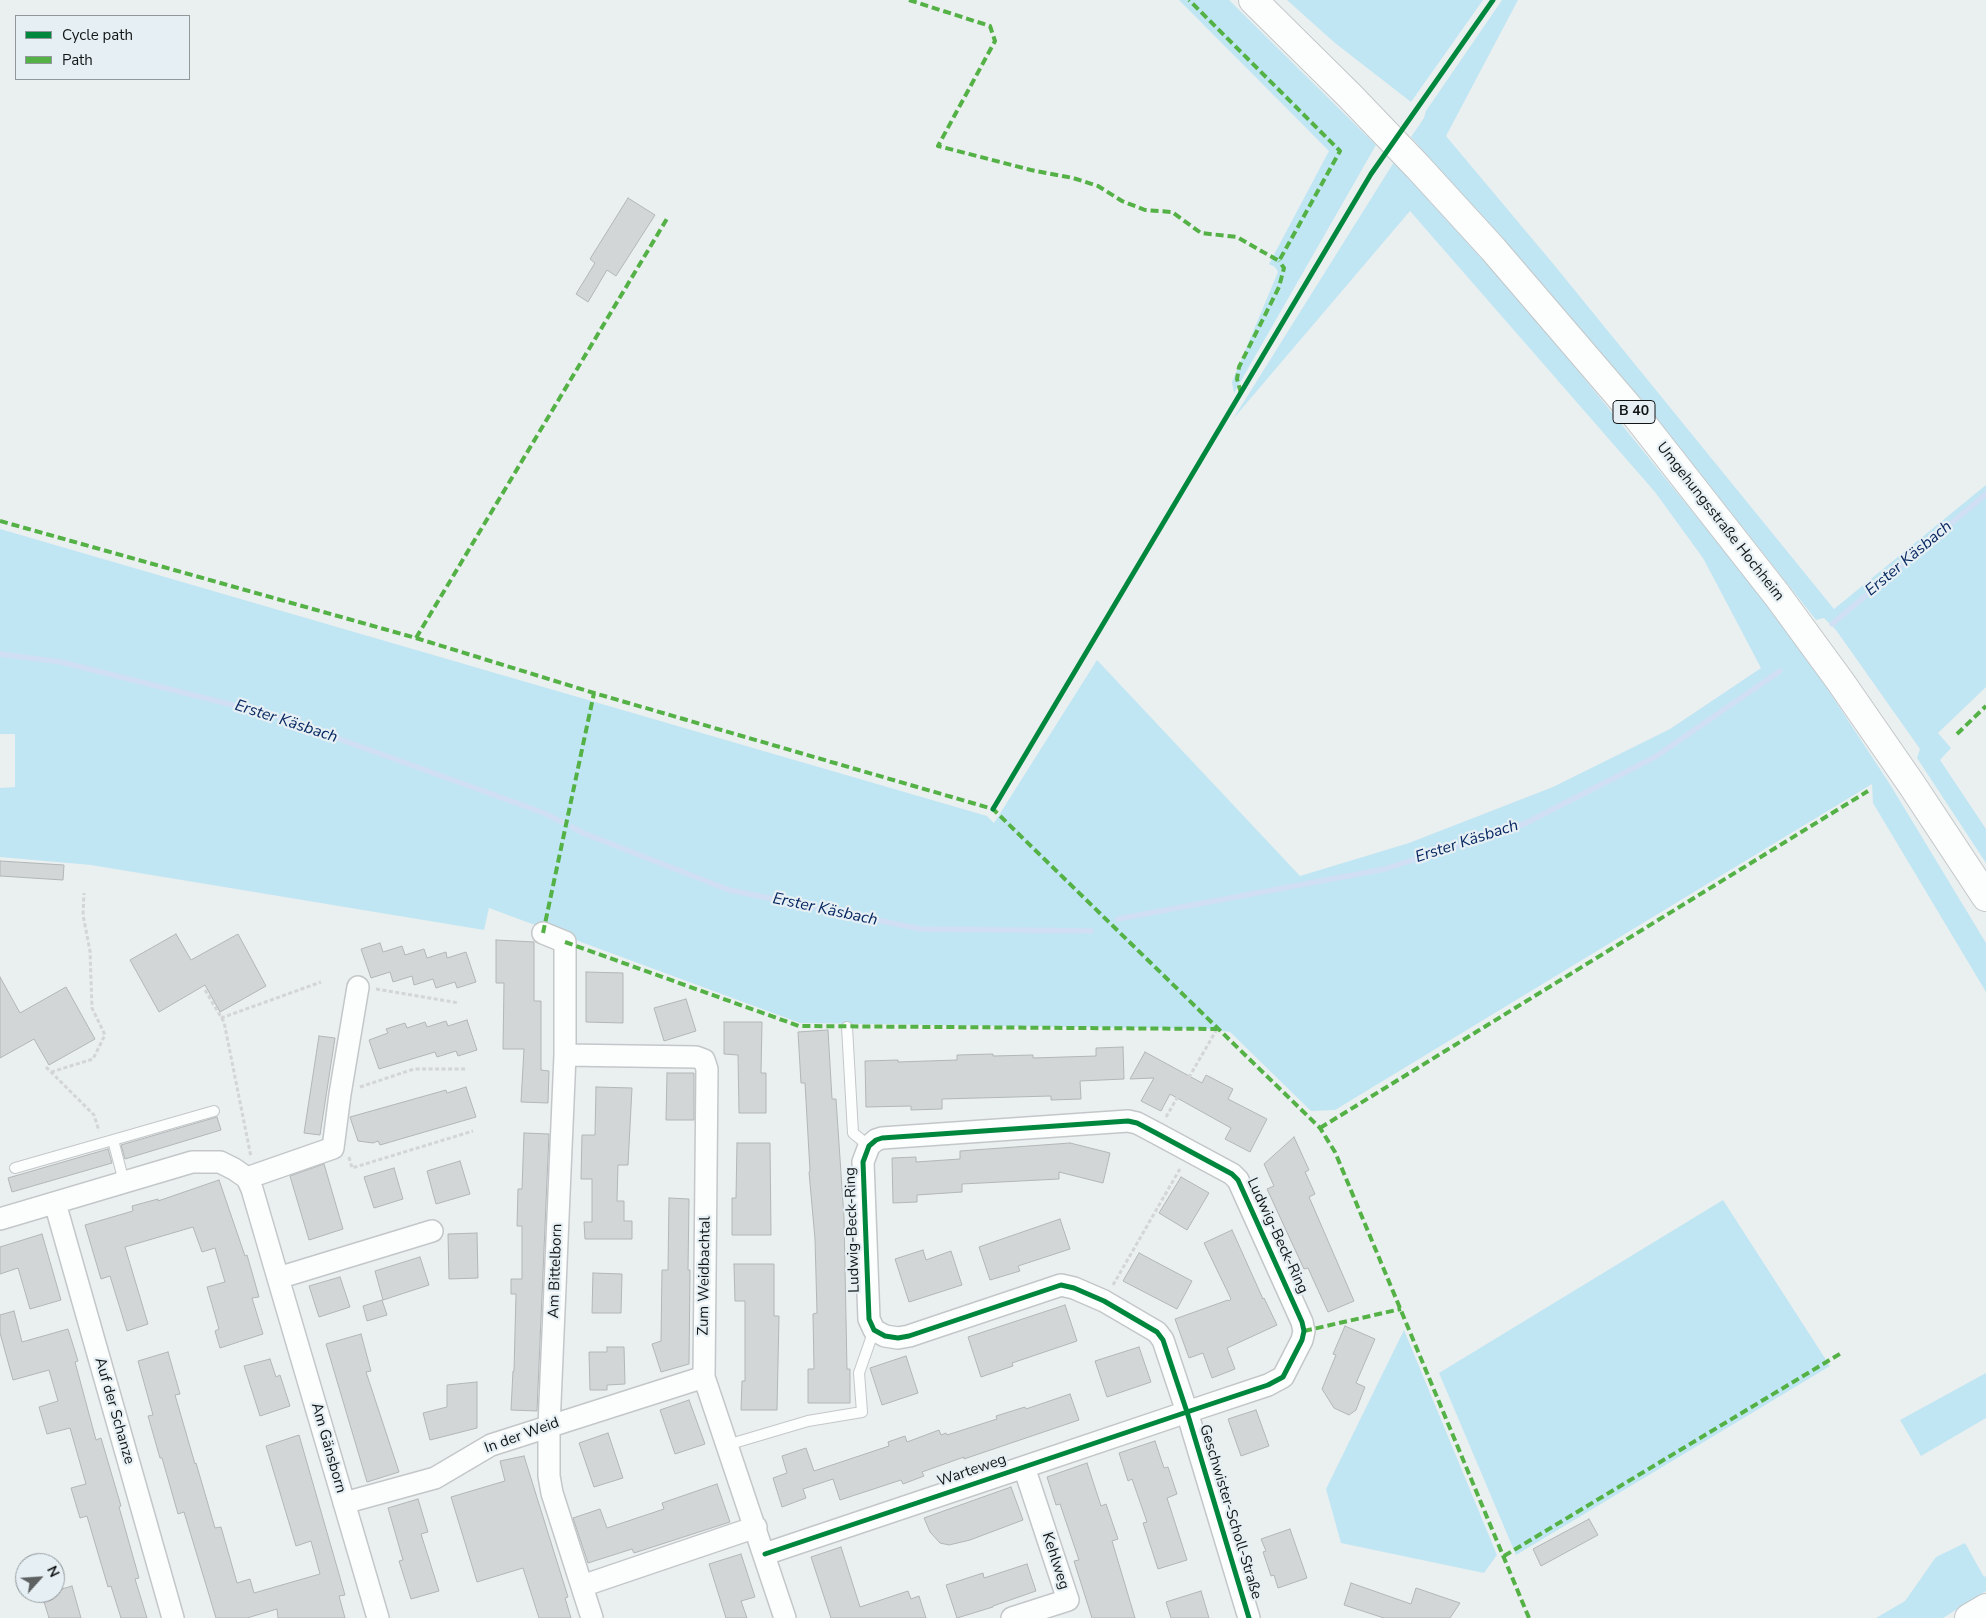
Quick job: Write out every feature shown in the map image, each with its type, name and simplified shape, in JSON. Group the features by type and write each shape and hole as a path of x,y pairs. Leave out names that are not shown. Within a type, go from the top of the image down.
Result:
{"main road":[{"name":"Umgehungsstraße Hochheim","path":"1253,0 1418,167 1493,249 1638,418 1759,571 1840,681 1912,785 1986,898"},
{"path":"1969,1618 1986,1608"}],"street":[{"name":"Am Bittelborn","path":"543,933 565,942 565,1055 549,1426 549,1476 552,1493 592,1618"},
{"path":"0,1219 192,1162 220,1162 234,1168 247,1178 334,1148 340,1094 358,986"},
{"name":"Zum Weidbachtal","path":"565,1055 696,1057 704,1060 707,1068 704,1376 785,1618"},
{"name":"Ludwig-Beck-Ring","path":"874,1330 867,1308 863,1172 864,1154 876,1140 882,1138 1128,1121 1137,1123 1232,1174 1238,1180 1304,1330 1302,1340 1283,1377 1268,1385 1187,1412"},
{"name":"Am Gänsborn","path":"247,1178 252,1189 378,1618"},
{"name":"Auf der Schanze","path":"55,1203 173,1618"},
{"path":"278,1278 432,1231"},
{"path":"874,1330 885,1336 898,1338 909,1336 1061,1285 1074,1288 1104,1300 1157,1332 1163,1340 1187,1412"},
{"name":"In der Weid","path":"344,1503 435,1478 491,1445 704,1376"},
{"name":"Warteweg","path":"765,1554 1187,1412"},
{"name":"Geschwister-Scholl-Straße","path":"1187,1412 1249,1618"},
{"name":"Kehlweg","path":"1012,1618 1068,1600 1024,1467"},
{"path":"582,1586 756,1527"}],"lane":[{"path":"847,1027 853,1133 869,1146"},
{"path":"15,1168 214,1111"},
{"path":"108,1142 119,1184"},
{"path":"728,1445 808,1421 862,1412 859,1373 874,1330"}],"path":[{"path":"51,1072 93,1059 105,1035 92,1008 90,951 83,915 84,893"},
{"path":"221,1018 321,982"},
{"path":"358,986 459,1003"},
{"path":"206,990 224,1022 251,1157"},
{"path":"1156,1133 1217,1028"},
{"path":"46,1067 94,1115 108,1142"},
{"path":"340,1094 414,1069 466,1069"},
{"path":"334,1148 345,1144 352,1168 473,1131"},
{"path":"1104,1300 1190,1151"}],"shaded area":[{"path":"1179,0 1229,0 1376,145 1234,393 1232,382 1278,272 1275,267 1269,264 1329,151"},
{"path":"1287,0 1483,0 1411,102 1335,43"},
{"path":"1502,0 1518,0 1446,136 1555,266 1834,609 1986,485 1986,687 1938,733 1951,748 1940,760 1986,829 1986,863 1917,758 1920,749 1836,630 1824,618 1816,620 1642,400 1411,137 1424,118 1426,111"},
{"path":"1394,162 1532,314 1743,574 1808,659 1891,786 1986,943 1986,992 1873,803 1872,784 1335,1110 1311,1111 1230,1032 1208,1029 800,1023 489,908 484,930 91,865 0,857 0,788 15,787 15,734 0,734 0,529 987,816 994,823 1097,660 1300,876 1409,843 1553,787 1670,729 1761,668 1703,558 1655,492 1410,211 1233,419"},
{"path":"1723,1200 1830,1366 1516,1555 1439,1373"},
{"path":"1404,1330 1497,1555 1484,1573 1341,1543 1326,1489"},
{"path":"1986,1373 1986,1418 1921,1456 1900,1420"},
{"path":"1965,1543 1984,1577 1986,1576 1986,1591 1943,1618 1876,1618 1905,1601 1936,1557"}],"building":[{"path":"628,198 655,215 616,276 607,270 588,302 576,294 595,263 590,259"},
{"path":"0,861 64,865 63,880 0,876"},
{"path":"176,934 191,960 238,934 266,986 220,1012 205,985 159,1012 130,960"},
{"path":"496,940 534,942 534,1001 541,1001 541,1070 549,1071 548,1103 521,1102 524,1049 503,1049 504,983 496,983"},
{"path":"380,943 383,952 402,946 405,955 424,949 427,958 446,952 447,958 466,952 476,982 457,988 455,982 436,988 433,979 414,985 412,976 393,982 390,972 371,978 361,949"},
{"path":"586,972 623,973 623,1023 586,1022"},
{"path":"0,977 20,1013 66,987 95,1039 49,1065 34,1039 0,1058"},
{"path":"686,999 696,1031 664,1041 654,1008"},
{"path":"467,1020 477,1050 458,1056 456,1051 437,1057 435,1052 379,1069 369,1040 388,1033 386,1029 405,1023 407,1028 425,1022 427,1027 446,1021 448,1026"},
{"path":"724,1022 762,1022 761,1073 766,1073 766,1113 739,1113 738,1055 724,1054"},
{"path":"828,1030 832,1099 836,1099 844,1218 847,1369 850,1369 850,1403 808,1403 808,1369 814,1369 813,1314 817,1313 815,1239 809,1172 805,1083 801,1083 798,1032"},
{"path":"319,1036 335,1038 320,1135 304,1133"},
{"path":"1123,1047 1124,1079 1080,1081 1081,1099 1051,1100 1051,1096 942,1099 942,1109 911,1110 911,1106 866,1107 865,1061 957,1060 957,1055 993,1054 993,1056 1033,1055 1033,1058 1096,1056 1096,1048"},
{"path":"1145,1052 1202,1083 1206,1075 1233,1089 1228,1099 1267,1119 1250,1152 1225,1139 1231,1128 1170,1094 1161,1111 1141,1101 1154,1078 1130,1079"},
{"path":"667,1073 694,1073 694,1120 666,1120"},
{"path":"466,1087 476,1117 380,1145 378,1141 373,1143 358,1141 350,1117 446,1090 447,1093"},
{"path":"596,1087 632,1088 628,1165 618,1165 617,1201 624,1201 624,1221 632,1221 632,1239 585,1239 584,1222 592,1222 592,1179 581,1179 582,1135 595,1135"},
{"path":"217,1117 221,1130 125,1159 121,1145"},
{"path":"524,1133 549,1134 537,1411 511,1410 516,1294 511,1294 511,1279 522,1279 522,1226 517,1226 518,1189 522,1189"},
{"path":"1294,1137 1309,1170 1305,1172 1315,1194 1309,1197 1354,1301 1328,1312 1308,1268 1304,1269 1267,1189 1274,1186 1264,1164"},
{"path":"737,1143 770,1143 771,1235 732,1235 732,1198 736,1198"},
{"path":"1070,1143 1110,1153 1103,1183 1059,1172 1059,1179 962,1184 962,1192 917,1195 917,1202 893,1203 892,1158 916,1157 916,1162 960,1159 960,1151"},
{"path":"108,1149 112,1163 12,1192 8,1178"},
{"path":"460,1161 470,1194 436,1204 427,1171"},
{"path":"324,1164 343,1229 309,1240 290,1176"},
{"path":"394,1168 403,1199 374,1208 364,1177"},
{"path":"1181,1177 1209,1193 1187,1230 1159,1213"},
{"path":"219,1180 245,1256 247,1255 259,1297 252,1298 263,1334 220,1348 215,1331 219,1329 207,1287 225,1282 215,1248 202,1252 193,1227 125,1247 148,1324 127,1331 110,1276 101,1279 85,1225 133,1211 132,1206 158,1199 158,1201"},
{"path":"669,1198 689,1199 689,1364 661,1372 652,1344 661,1341 662,1270 668,1270"},
{"path":"1060,1219 1070,1249 1018,1266 1020,1271 990,1280 979,1247"},
{"path":"1232,1230 1263,1299 1277,1325 1227,1348 1235,1369 1212,1378 1203,1353 1189,1358 1175,1319 1231,1299 1204,1243"},
{"path":"477,1233 478,1278 449,1279 448,1234"},
{"path":"42,1234 61,1300 30,1309 18,1268 0,1274 0,1247"},
{"path":"923,1250 926,1260 951,1251 962,1285 909,1302 895,1259"},
{"path":"1139,1253 1192,1281 1177,1309 1123,1281"},
{"path":"420,1257 429,1285 383,1300 375,1271"},
{"path":"734,1264 774,1264 774,1316 779,1316 777,1410 741,1410 742,1381 745,1381 745,1301 735,1301"},
{"path":"593,1273 622,1274 621,1313 592,1313"},
{"path":"340,1277 350,1307 319,1317 309,1286"},
{"path":"382,1300 387,1315 367,1321 363,1306"},
{"path":"1065,1305 1077,1341 1012,1363 1013,1366 981,1377 968,1337"},
{"path":"14,1311 22,1342 68,1329 78,1361 75,1362 96,1440 101,1438 121,1506 119,1507 139,1578 135,1579 147,1618 121,1618 111,1586 108,1587 87,1516 80,1518 71,1488 86,1484 70,1428 47,1434 39,1407 58,1401 49,1370 13,1380 0,1333 0,1315"},
{"path":"1345,1326 1375,1339 1356,1383 1365,1387 1356,1410 1349,1415 1334,1408 1322,1389 1336,1355 1333,1354"},
{"path":"361,1334 371,1371 366,1372 399,1472 367,1482 326,1344"},
{"path":"607,1347 624,1347 625,1384 607,1385 607,1390 590,1390 589,1352 607,1352"},
{"path":"1139,1347 1151,1382 1107,1397 1095,1361"},
{"path":"168,1352 180,1394 175,1395 195,1464 215,1528 221,1527 237,1583 250,1579 254,1593 320,1574 311,1541 296,1546 266,1446 299,1435 345,1595 339,1596 345,1618 278,1618 277,1609 247,1618 216,1618 184,1512 178,1514 162,1458 160,1458 148,1416 153,1415 138,1361"},
{"path":"906,1356 918,1393 882,1405 870,1368"},
{"path":"270,1359 276,1377 280,1375 290,1406 260,1416 244,1366"},
{"path":"477,1382 477,1428 430,1440 423,1413 447,1407 447,1385"},
{"path":"1070,1394 1079,1420 922,1472 924,1476 903,1484 901,1480 840,1500 833,1479 803,1489 806,1498 782,1507 773,1478 787,1473 782,1456 806,1448 814,1471 889,1446 888,1442 905,1436 907,1442 939,1430 941,1435 946,1433 947,1435 997,1419 996,1416 1025,1407 1026,1409"},
{"path":"689,1400 705,1444 675,1454 660,1410"},
{"path":"1256,1410 1269,1446 1241,1456 1228,1419"},
{"path":"608,1433 623,1478 594,1487 579,1443"},
{"path":"1155,1441 1164,1468 1168,1467 1177,1494 1167,1498 1187,1560 1158,1569 1143,1523 1147,1522 1132,1479 1128,1481 1119,1453"},
{"path":"524,1456 568,1597 565,1598 571,1618 539,1618 523,1568 477,1582 451,1497 505,1481 500,1461"},
{"path":"1087,1463 1101,1506 1106,1504 1118,1539 1112,1541 1135,1618 1092,1618 1074,1561 1079,1560 1060,1504 1056,1505 1047,1477"},
{"path":"717,1484 730,1522 634,1553 632,1549 588,1563 573,1518 600,1509 607,1528 664,1509 662,1503"},
{"path":"1011,1487 1023,1520 970,1540 949,1545 940,1543 930,1532 924,1518"},
{"path":"418,1499 428,1532 421,1534 439,1591 411,1599 399,1561 403,1560 388,1508"},
{"path":"1589,1519 1598,1535 1541,1566 1533,1549"},
{"path":"1290,1529 1307,1578 1278,1588 1274,1575 1271,1576 1263,1552 1266,1551 1261,1539"},
{"path":"841,1547 860,1607 908,1591 911,1599 919,1596 926,1618 831,1618 811,1557"},
{"path":"741,1554 755,1597 741,1601 747,1618 726,1618 709,1564"},
{"path":"1027,1564 1036,1591 957,1618 946,1585 983,1573 984,1578"},
{"path":"1351,1583 1411,1604 1416,1588 1460,1603 1450,1618 1384,1618 1344,1605"},
{"path":"72,1586 81,1618 49,1618 44,1603 65,1603 65,1588"},
{"path":"1201,1591 1209,1618 1171,1618 1166,1602"}],"waterway":[{"name":"Erster Käsbach","path":"1832,624 1986,494"},
{"name":"Erster Käsbach","path":"0,654 61,662 273,715 544,813 562,822"},
{"name":"Erster Käsbach","path":"1118,919 1385,869 1524,824 1655,757 1780,671"},
{"name":"Erster Käsbach","path":"572,827 729,890 921,929 1091,931"}],"marked path":[{"path":"909,0 990,26 995,41 938,146 1031,170 1073,178 1098,186 1122,201 1145,210 1172,212 1201,233 1237,237 1279,261 1340,151 1189,0"},
{"path":"416,638 668,217"},
{"path":"1241,393 1237,379 1239,367 1279,287 1284,268 1279,261"},
{"path":"0,521 416,638 594,693 993,809 1320,1128 1335,1152 1529,1618"},
{"path":"543,933 594,693"},
{"path":"1957,734 1986,706"},
{"path":"1320,1128 1868,791"},
{"path":"565,942 799,1026 1217,1029"},
{"path":"1304,1331 1401,1309"},
{"path":"1504,1556 1843,1352"}],"cycle path":[{"path":"993,809 1371,174 1493,0"},
{"path":"765,1554 1187,1412 1268,1385 1283,1377 1302,1340 1304,1331 1302,1322 1238,1180 1232,1174 1156,1133 1137,1123 1128,1121 882,1138 876,1140 869,1146 863,1162 869,1319 874,1330 885,1336 898,1338 1061,1285 1074,1288 1104,1301 1157,1332 1163,1340 1187,1412 1249,1618"}]}
